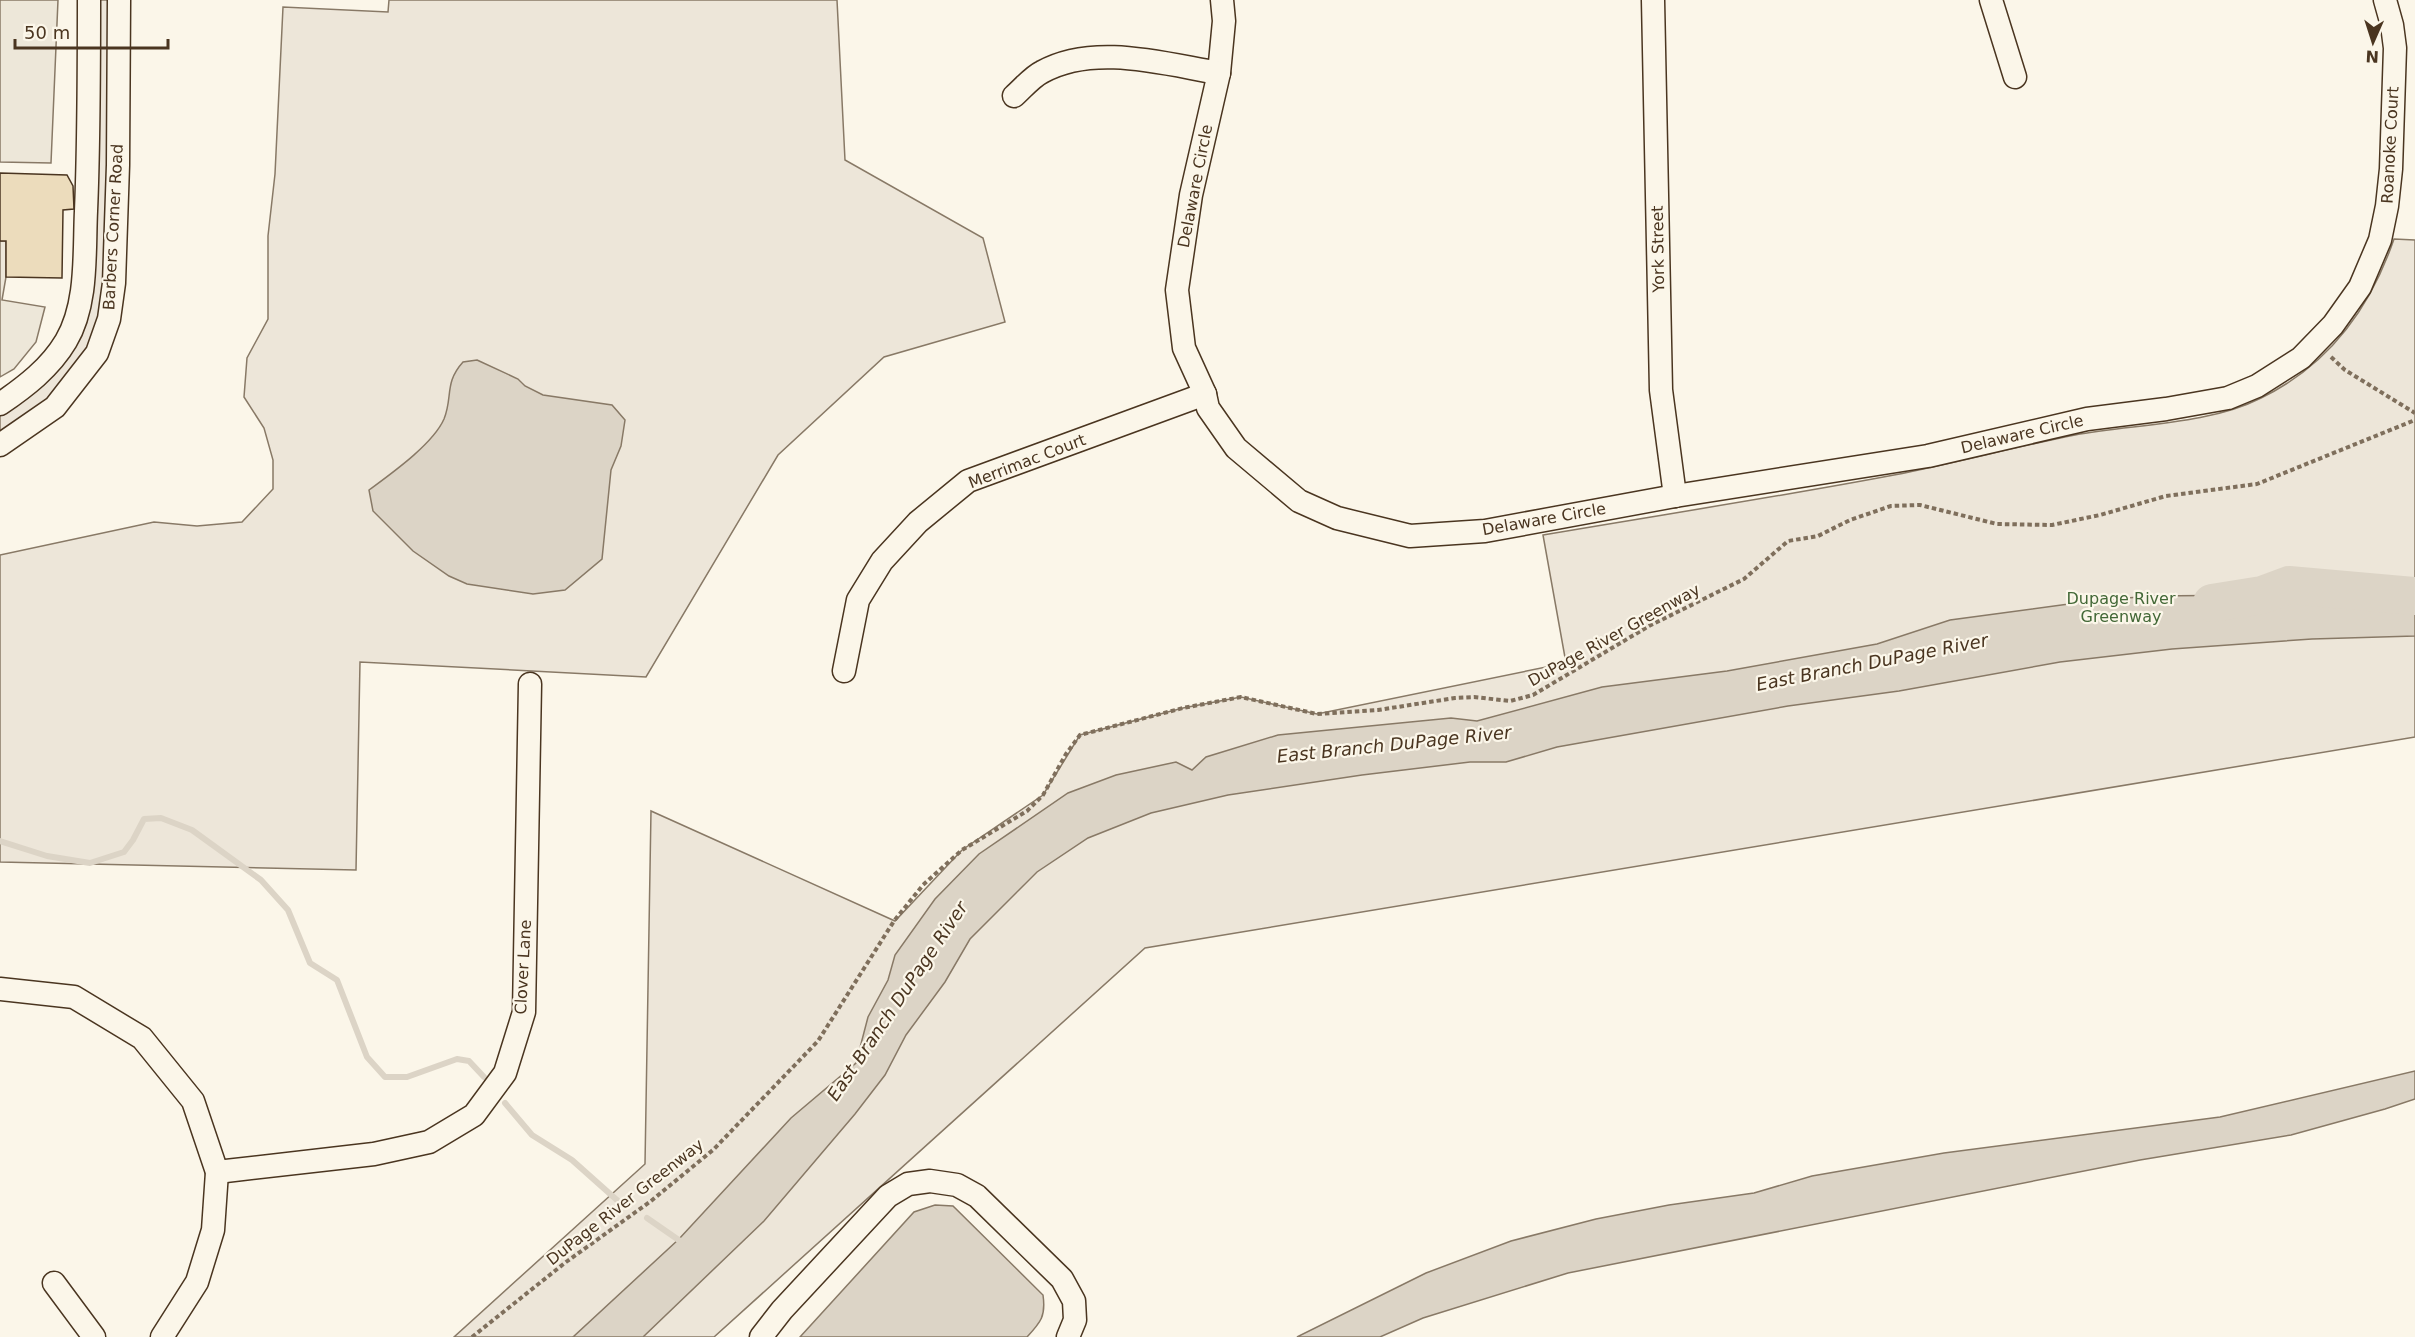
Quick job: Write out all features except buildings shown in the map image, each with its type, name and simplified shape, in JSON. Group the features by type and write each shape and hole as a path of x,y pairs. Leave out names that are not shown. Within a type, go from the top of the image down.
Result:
{"street":[{"name":"Barbers Corner Road","path":"0,404 30,384 66,341 77,312 83,280 88,175 89,0"},
{"name":"Barbers Corner Road","path":"0,445 55,407 97,353 109,319 114,283 118,165 119,0"},
{"name":"Delaware Circle","path":"1222,0 1224,21 1219,73 1191,195 1177,290 1184,348 1209,408 1236,448 1299,501 1337,518 1410,536 1485,531 1675,496 1928,456 2087,419 2228,398 2280,373 2317,343"},
{"name":"York Street","path":"1653,0 1661,390 1675,496"},
{"path":"1991,0 2015,77"},
{"name":"Roanoke Court","path":"2317,343 2348,306 2360,287 2380,240 2387,206 2391,169 2395,48 2385,0"},
{"path":"1014,96 1041,72 1074,59 1121,58 1219,73"},
{"name":"Merrimac Court","path":"844,671 858,600 882,561 918,522 968,481 1205,394"},
{"name":"Clover Lane","path":"217,1172 374,1154 429,1142 474,1115 505,1073 524,1012 530,684"},
{"path":"0,988 74,997 142,1038 193,1101 217,1172 213,1230 197,1282 162,1337"},
{"path":"761,1337 782,1310 888,1196 908,1184 930,1181 957,1185 977,1196 1062,1279 1074,1300 1075,1320 1068,1337"},
{"path":"54,1283 94,1337"}],"path":[{"path":"2317,343 2345,370 2415,413"},
{"name":"DuPage River Greenway","path":"472,1337 566,1262 651,1201 713,1150 818,1041 894,921 923,885 962,850 1027,811 1043,795 1066,754 1080,735 1183,708 1241,697 1317,714 1378,710 1473,697 1510,701 1533,695 1649,626 1744,579 1788,541 1818,536 1850,520 1892,506 1920,505 1997,524 2052,525 2100,515 2166,496 2257,484 2415,420"}],"green space":[{"path":"89,0 119,0 118,165 97,353 0,445 0,404 66,341 83,280"},
{"path":"389,0 837,0 845,160 983,238 1005,322 884,357 778,455 646,677 360,662 356,870 0,862 0,555 154,522 197,526 242,522 273,489 273,460 264,428 244,397 247,358 268,319 268,236 275,174 283,7 388,12"},
{"name":"Dupage River Greenway","path":"2394,239 2415,240 2415,737 1145,948 714,1337 454,1337 645,1164 651,811 895,921 962,850 1043,795 1080,735 1183,708 1241,697 1317,714 1566,663 1543,535 1850,483 2075,435 2194,419 2240,407 2285,385 2327,352 2344,332 2373,289"}],"shaded area":[{"path":"0,0 58,0 51,163 0,162"},
{"path":"0,241 6,241 6,277 2,300 45,307 36,342 14,369 0,377"}],"water":[{"path":"477,360 518,379 525,386 543,395 612,405 625,420 621,446 611,470 602,559 565,590 533,594 467,584 449,576 413,551 373,511 369,490 411,458 439,429 447,411 453,377 463,362"},
{"path":"2350,581 2415,582 2415,636 2312,639 2172,649 2060,662 1899,691 1788,706 1557,747 1506,762 1470,762 1228,795 1151,813 1088,838 1037,872 970,939 945,982 906,1035 885,1075 764,1221 643,1337 573,1337 679,1239 791,1118 856,1063 868,1017 888,980 895,955 935,899 979,854 1068,793 1116,775 1176,762 1192,770 1206,757 1278,735 1451,718 1477,721 1602,687 1727,671 1877,644 1950,620 2091,601 2151,596 2262,595 2289,585"},
{"path":"2415,1071 2415,1099 2291,1135 2140,1160 1568,1273 1423,1318 1380,1337 1297,1337 1426,1273 1511,1241 1596,1219 1669,1205 1754,1193 1812,1176 1944,1153 2220,1117"},
{"path":"935,1205 953,1206 1043,1295 1044,1308 1041,1318 1027,1337 800,1337 914,1212"}],"waterway":[{"name":"East Branch DuPage River","path":"2212,603 2262,595 2289,585 2415,596"},
{"path":"0,841 47,856 90,863 124,852 144,819 161,818 192,830 261,880 288,910 310,963 337,980 367,1057 385,1077 407,1077 457,1059 469,1061 484,1077"},
{"path":"505,1103 532,1135 572,1160 618,1201"},
{"path":"647,1218 683,1243"}]}
